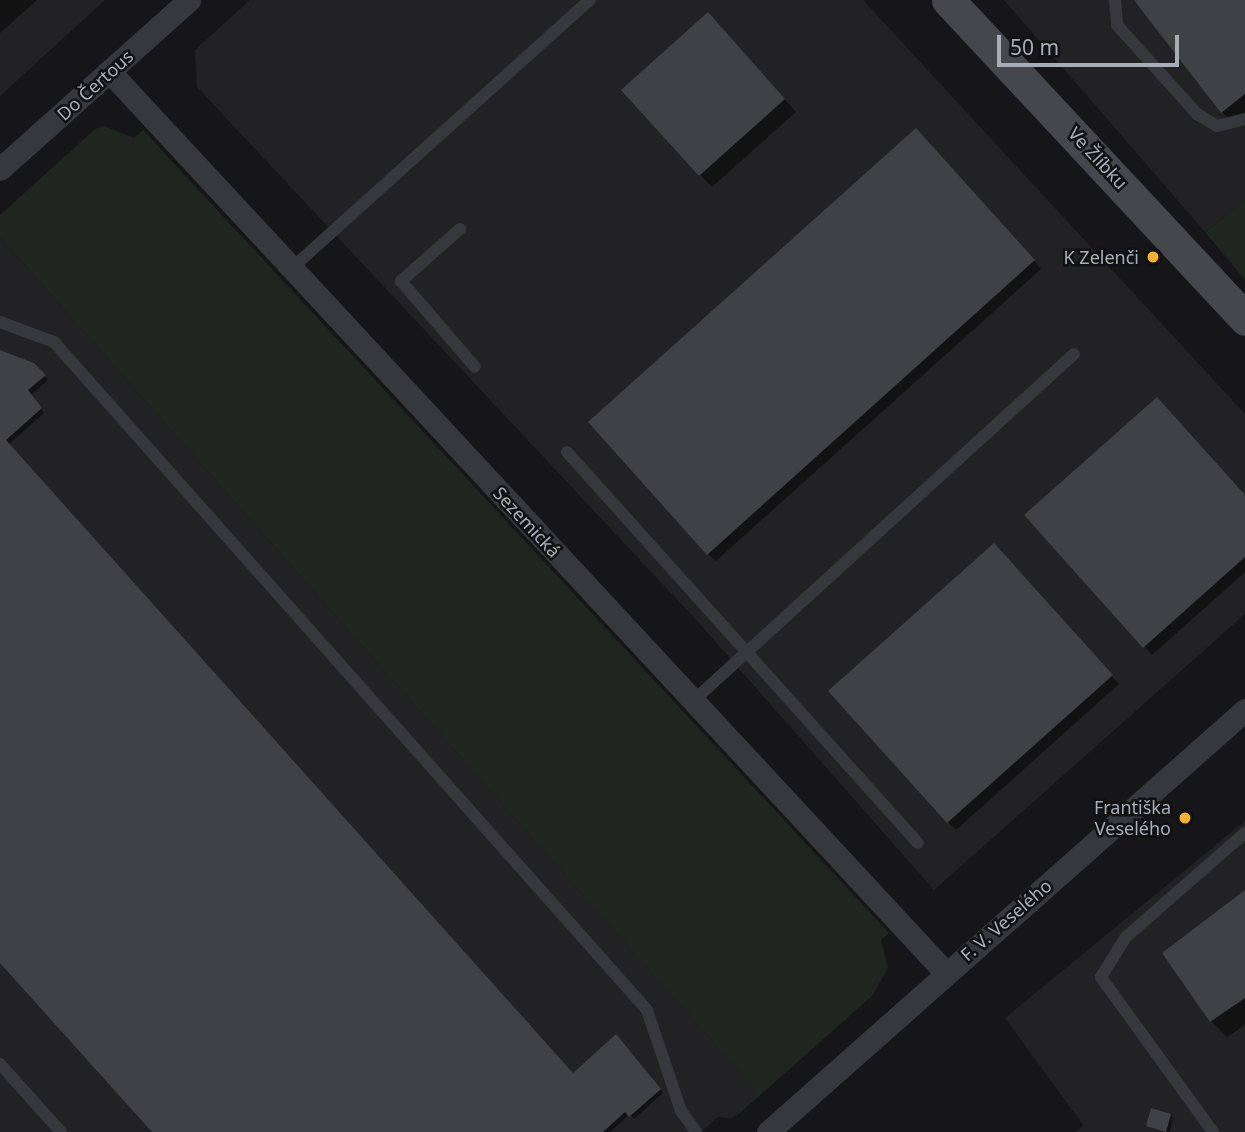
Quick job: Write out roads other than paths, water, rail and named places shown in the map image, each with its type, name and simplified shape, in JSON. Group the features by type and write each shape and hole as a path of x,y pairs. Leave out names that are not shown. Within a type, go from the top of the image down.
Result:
{"street":[{"name":"Do Čertous","path":"0,169 189,0"},
{"name":"Ve Žlíbku","path":"948,0 1245,319"},
{"name":"Sezemická","path":"109,71 946,974"},
{"name":"F. V. Veselého","path":"768,1132 1245,710"}],"lane":[{"path":"292,268 590,0"},
{"path":"1115,0 1117,25 1197,114 1217,126 1245,119"},
{"path":"460,229 401,281 475,367"},
{"path":"0,322 54,342 647,1010 681,1111 696,1132"},
{"path":"693,701 1074,354"},
{"path":"567,452 918,844"},
{"path":"1213,1132 1101,977 1126,937 1245,833"},
{"path":"0,1065 61,1132"}],"place":[{"name":"K Zelenči","path":"1153,257"},
{"name":"Františka Veselého","path":"1185,818"}]}
